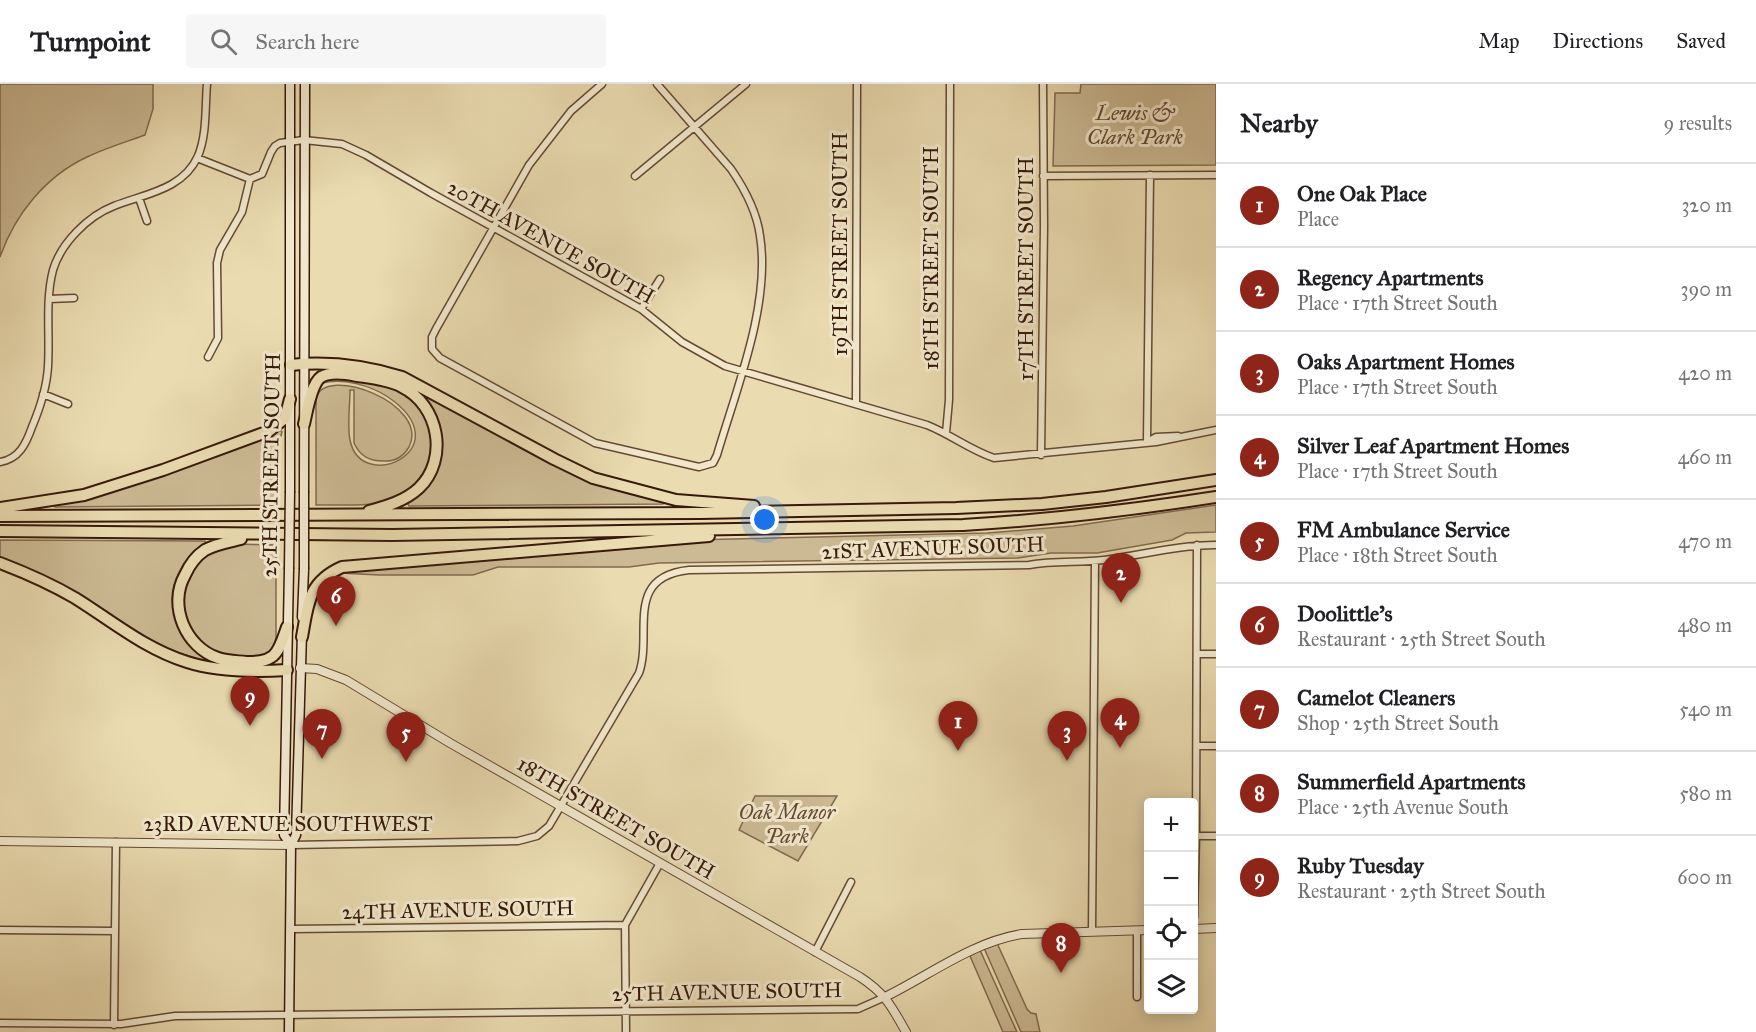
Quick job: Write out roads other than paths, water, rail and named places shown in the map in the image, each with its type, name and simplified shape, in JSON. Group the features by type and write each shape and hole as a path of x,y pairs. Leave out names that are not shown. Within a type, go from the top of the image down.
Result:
{"highway":[{"path":"291,365 304,363 360,366 402,377 554,459 593,478 620,487 676,500 824,511"},
{"path":"304,424 317,382 322,376 332,374 368,377 402,386 421,402 431,417 438,436 437,454 432,470 419,488 399,502 356,515"},
{"path":"0,508 84,495 163,470 269,431 285,418 290,399"},
{"path":"0,516 356,515 956,508 1040,504 1106,497 1216,480"},
{"path":"0,531 392,536 799,528 1031,521 1140,509 1216,496"},
{"path":"302,637 313,589 330,572 342,567 799,528"},
{"path":"270,534 222,543 205,551 189,565 180,583 177,601 187,633 198,645 218,658 233,662 265,660 275,654 287,627"},
{"path":"0,563 42,580 74,597 151,647 185,662 222,669 287,670"}],"main road":[{"name":"25TH STREET SOUTH","path":"290,84 290,491 284,834 291,845"},
{"name":"25TH STREET SOUTH","path":"289,1032 291,845 296,835 304,569 305,84"},
{"name":"18TH STREET SOUTH","path":"287,670 300,668"}],"street":[{"path":"0,462 16,455 25,446 43,394 48,366 49,299 53,270 69,239 89,221 112,206 170,185 185,174 197,158 201,145 207,84"},
{"path":"602,84 571,111 529,165 432,337 432,349 435,354 464,371 595,443 699,467 713,463 717,455 742,371 757,309 763,265 760,234 741,183 657,84"},
{"path":"635,176 746,84"},
{"name":"19TH STREET SOUTH","path":"856,403 857,84"},
{"name":"18TH STREET SOUTH","path":"946,433 949,364 950,84"},
{"name":"17TH STREET SOUTH","path":"1041,455 1043,84"},
{"name":"20TH AVENUE SOUTH","path":"289,141 304,140 342,144 366,155 641,309 682,342 725,366 856,403 946,433 984,455 994,458 1041,455 1147,442 1156,437 1181,436 1216,430"},
{"path":"197,158 250,179 256,178 262,174 275,146 289,141"},
{"path":"1147,442 1150,175"},
{"path":"1043,176 1216,175"},
{"path":"208,357 218,338 217,263 220,250 242,212 250,179"},
{"path":"139,198 147,221"},
{"path":"641,309 660,279"},
{"path":"49,299 74,298"},
{"path":"43,394 68,404"},
{"path":"1196,798 1197,545"},
{"name":"21ST AVENUE SOUTH","path":"655,586 672,573 689,570 1029,566 1049,561 1095,561 1197,545 1216,545"},
{"path":"1092,931 1095,561"},
{"name":"23RD AVENUE SOUTHWEST","path":"0,841 291,845 521,840 537,836 549,826 561,807 639,673 644,654 643,612 647,598 655,586"},
{"path":"1197,654 1216,654"},
{"name":"18TH STREET SOUTH","path":"300,668 330,673 346,680 430,732 878,989 891,1004 906,1032"},
{"path":"1197,746 1216,746"},
{"path":"1198,836 1216,836"},
{"path":"114,1024 116,842"},
{"path":"1194,906 1196,852"},
{"path":"626,1032 625,925 660,863"},
{"path":"815,952 851,882"},
{"name":"24TH AVENUE SOUTH","path":"291,929 625,925"},
{"path":"1198,929 1216,928"},
{"path":"0,930 115,931"},
{"name":"25TH AVENUE SOUTH","path":"0,1023 114,1024 175,1016 858,1009 981,946 1006,936 1144,930"},
{"path":"1137,931 1137,997"}],"place":[{"name":"Regency Apartments","path":"1121,603"},
{"name":"Doolittle's","path":"336,626"},
{"name":"Ruby Tuesday","path":"250,726"},
{"name":"Silver Leaf Apartment Homes","path":"1120,748"},
{"name":"One Oak Place","path":"958,751"},
{"name":"Camelot Cleaners","path":"322,759"},
{"name":"Oaks Apartment Homes","path":"1067,761"},
{"name":"FM Ambulance Service","path":"406,762"},
{"name":"Summerfield Apartments","path":"1061,973"}],"park label":[{"name":"Lewis & Clark Park","path":"1135,125"},
{"name":"Oak Manor Park","path":"787,824"}]}
